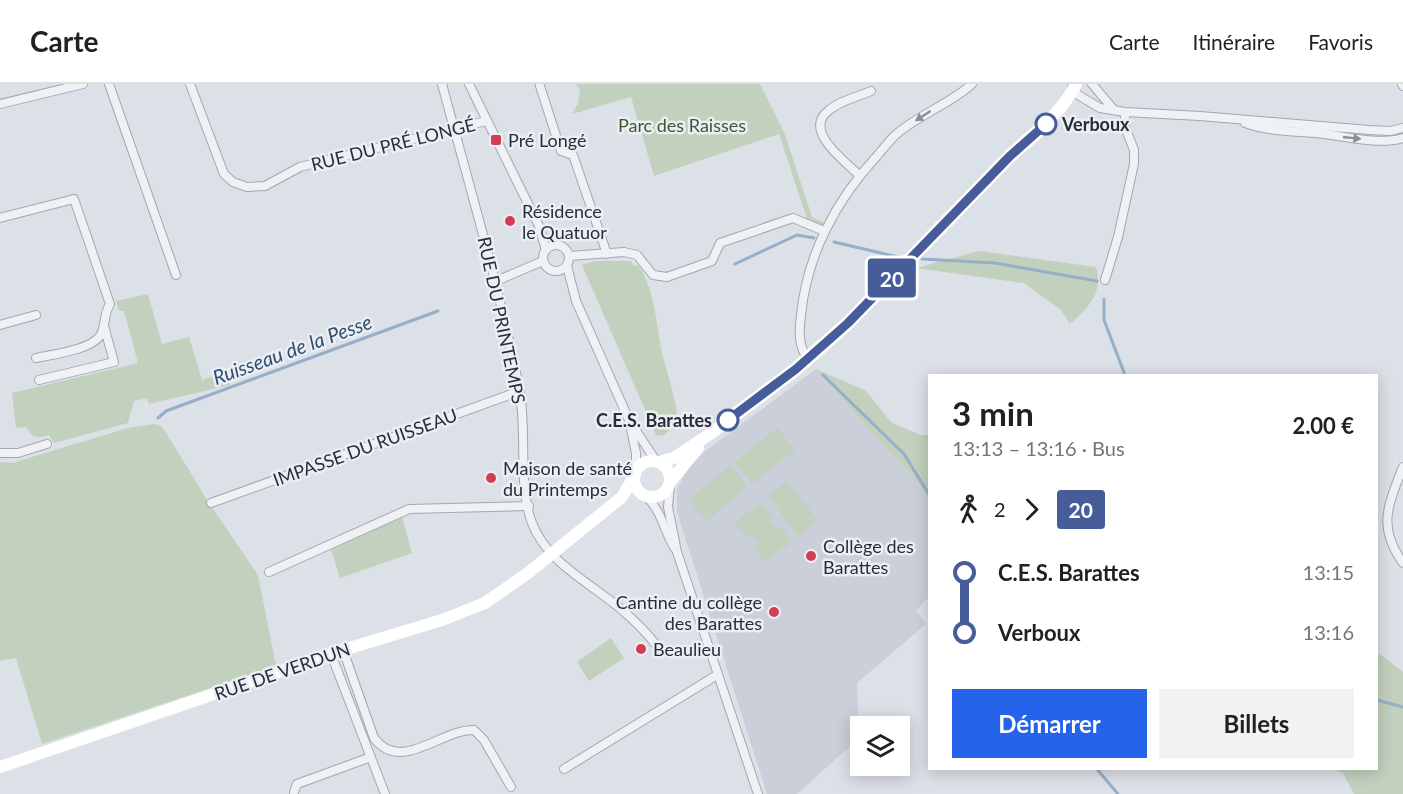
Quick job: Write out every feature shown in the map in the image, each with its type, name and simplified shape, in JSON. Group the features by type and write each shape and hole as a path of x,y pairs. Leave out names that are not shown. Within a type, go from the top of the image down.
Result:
{"main road":[{"path":"713,432 682,464 661,496 645,496 635,484 636,473 642,464 674,458 713,432 808,359 848,323 1025,141 1046,124 1063,105 1072,85"},
{"path":"657,462 669,471 670,483"},
{"name":"RUE DE VERDUN","path":"0,767 337,652 442,620 484,603 553,553 622,497 636,473"},
{"name":"RUE DE VERDUN","path":"553,553 566,548 625,504 645,496"}],"street":[{"path":"0,104 83,84"},
{"path":"109,84 176,275"},
{"name":"RUE DU PRÉ LONGÉ","path":"190,84 224,174 233,182 247,187 265,186 300,167 486,121"},
{"name":"RUE DU PRINTEMPS","path":"442,84 496,281 520,391 524,425 525,488 532,523 546,547 584,582 622,610 650,636 657,646"},
{"path":"468,84 539,226 546,250 543,261 546,266 557,271 576,302 629,420 657,462"},
{"path":"808,359 800,340 801,311 807,280 826,228 859,175 898,132 972,84"},
{"path":"1092,84 1114,110"},
{"path":"1072,85 1078,95 1100,108 1125,112 1369,130 1390,131 1403,128"},
{"path":"540,86 561,151 573,155 607,254"},
{"path":"859,175 823,139 820,123 824,115 834,107 871,91"},
{"path":"1105,280 1118,237 1134,164 1134,150 1125,127 1125,112"},
{"path":"1233,119 1263,129 1391,141 1403,138"},
{"path":"0,218 74,200 110,304 105,312 104,326 100,336 88,346 36,358"},
{"path":"569,256 624,252 637,255 653,275 667,277 712,261 720,243 793,218 826,228"},
{"path":"539,226 567,251 569,256 567,266 576,302"},
{"path":"546,250 559,246"},
{"path":"496,281 543,261"},
{"path":"557,271 567,266"},
{"path":"0,325 36,315"},
{"path":"39,380 114,362 104,326"},
{"name":"IMPASSE DU RUISSEAU","path":"211,502 520,391"},
{"path":"629,420 635,444 636,473"},
{"path":"0,453 18,453 46,444"},
{"path":"1403,467 1389,501 1386,522 1390,542 1403,563"},
{"path":"670,483 668,507 677,552 758,794"},
{"path":"645,496 659,511 667,536 677,552"},
{"path":"269,572 409,509 529,506"},
{"path":"337,652 385,794"},
{"path":"337,652 374,738 379,744 398,752 408,752 460,732 474,730 484,740 511,787"},
{"path":"564,770 717,675"},
{"path":"294,792 297,784 371,757"}],"shaded area":[{"name":"Collège des Barattes","path":"816,369 899,463 913,475 928,499 928,598 916,610 926,624 857,683 858,716 850,716 850,746 797,794 767,794 677,512 677,489 687,470 705,451"}],"green space":[{"name":"Parc des Raisses","path":"576,84 760,84 784,132 812,217 825,223 824,227 807,219 779,134 654,176 631,97 572,114 578,104 580,91"},
{"path":"979,251 1096,267 1098,285 1096,292 1088,306 1070,324 1061,310 1024,283 916,268"},
{"path":"594,261 631,261 633,265 639,266 645,276 655,310 678,422 663,436 656,435 582,265"},
{"path":"148,294 162,344 189,337 202,380 226,372 230,385 149,404 147,398 134,401 128,423 54,443 49,435 35,437 26,427 16,428 12,393 138,363 124,311 119,311 116,301"},
{"path":"816,369 866,391 891,422 920,435 928,435 928,499 913,475 899,463"},
{"path":"155,424 161,426 165,431 209,503 258,575 276,666 42,744 16,658 0,661 0,462 12,463 128,428"},
{"path":"777,428 795,450 752,484 734,462"},
{"path":"731,465 748,487 706,521 688,499"},
{"path":"787,481 818,520 798,536 768,496"},
{"path":"762,502 773,517 771,520 777,529 781,527 792,542 765,562 754,547 757,543 751,535 746,538 735,522"},
{"path":"401,514 412,553 340,578 331,550"},
{"path":"611,638 624,658 589,681 577,662"},
{"path":"1378,653 1403,672 1403,794 1354,794 1343,773 1336,770 1378,770"}],"waterway":[{"name":"Ruisseau de la Pesse","path":"735,264 797,235 814,238"},
{"name":"Ruisseau de la Pesse","path":"834,242 898,257"},
{"name":"Ruisseau de la Pesse","path":"922,259 995,263 1097,281"},
{"name":"Ruisseau de la Pesse","path":"1104,299 1104,320 1125,374"},
{"name":"Ruisseau de la Pesse","path":"158,418 166,411 438,311"},
{"path":"823,375 904,454 928,493"},
{"name":"Ruisseau de la Pesse","path":"1378,700 1403,707"},
{"path":"1098,770 1118,794"}],"bus line":[{"name":"20","path":"728,420 817,352 879,292 1025,141 1046,124"}],"place":[{"name":"Verboux","path":"1046,124"},
{"name":"Pré Longé","path":"496,140"},
{"name":"Résidence le Quatuor","path":"510,221"},
{"name":"C.E.S. Barattes","path":"728,420"},
{"name":"Maison de santé du Printemps","path":"491,478"},
{"name":"Collège des Barattes","path":"811,556"},
{"name":"Cantine du collège des Barattes","path":"774,612"},
{"name":"Beaulieu","path":"641,649"}]}
